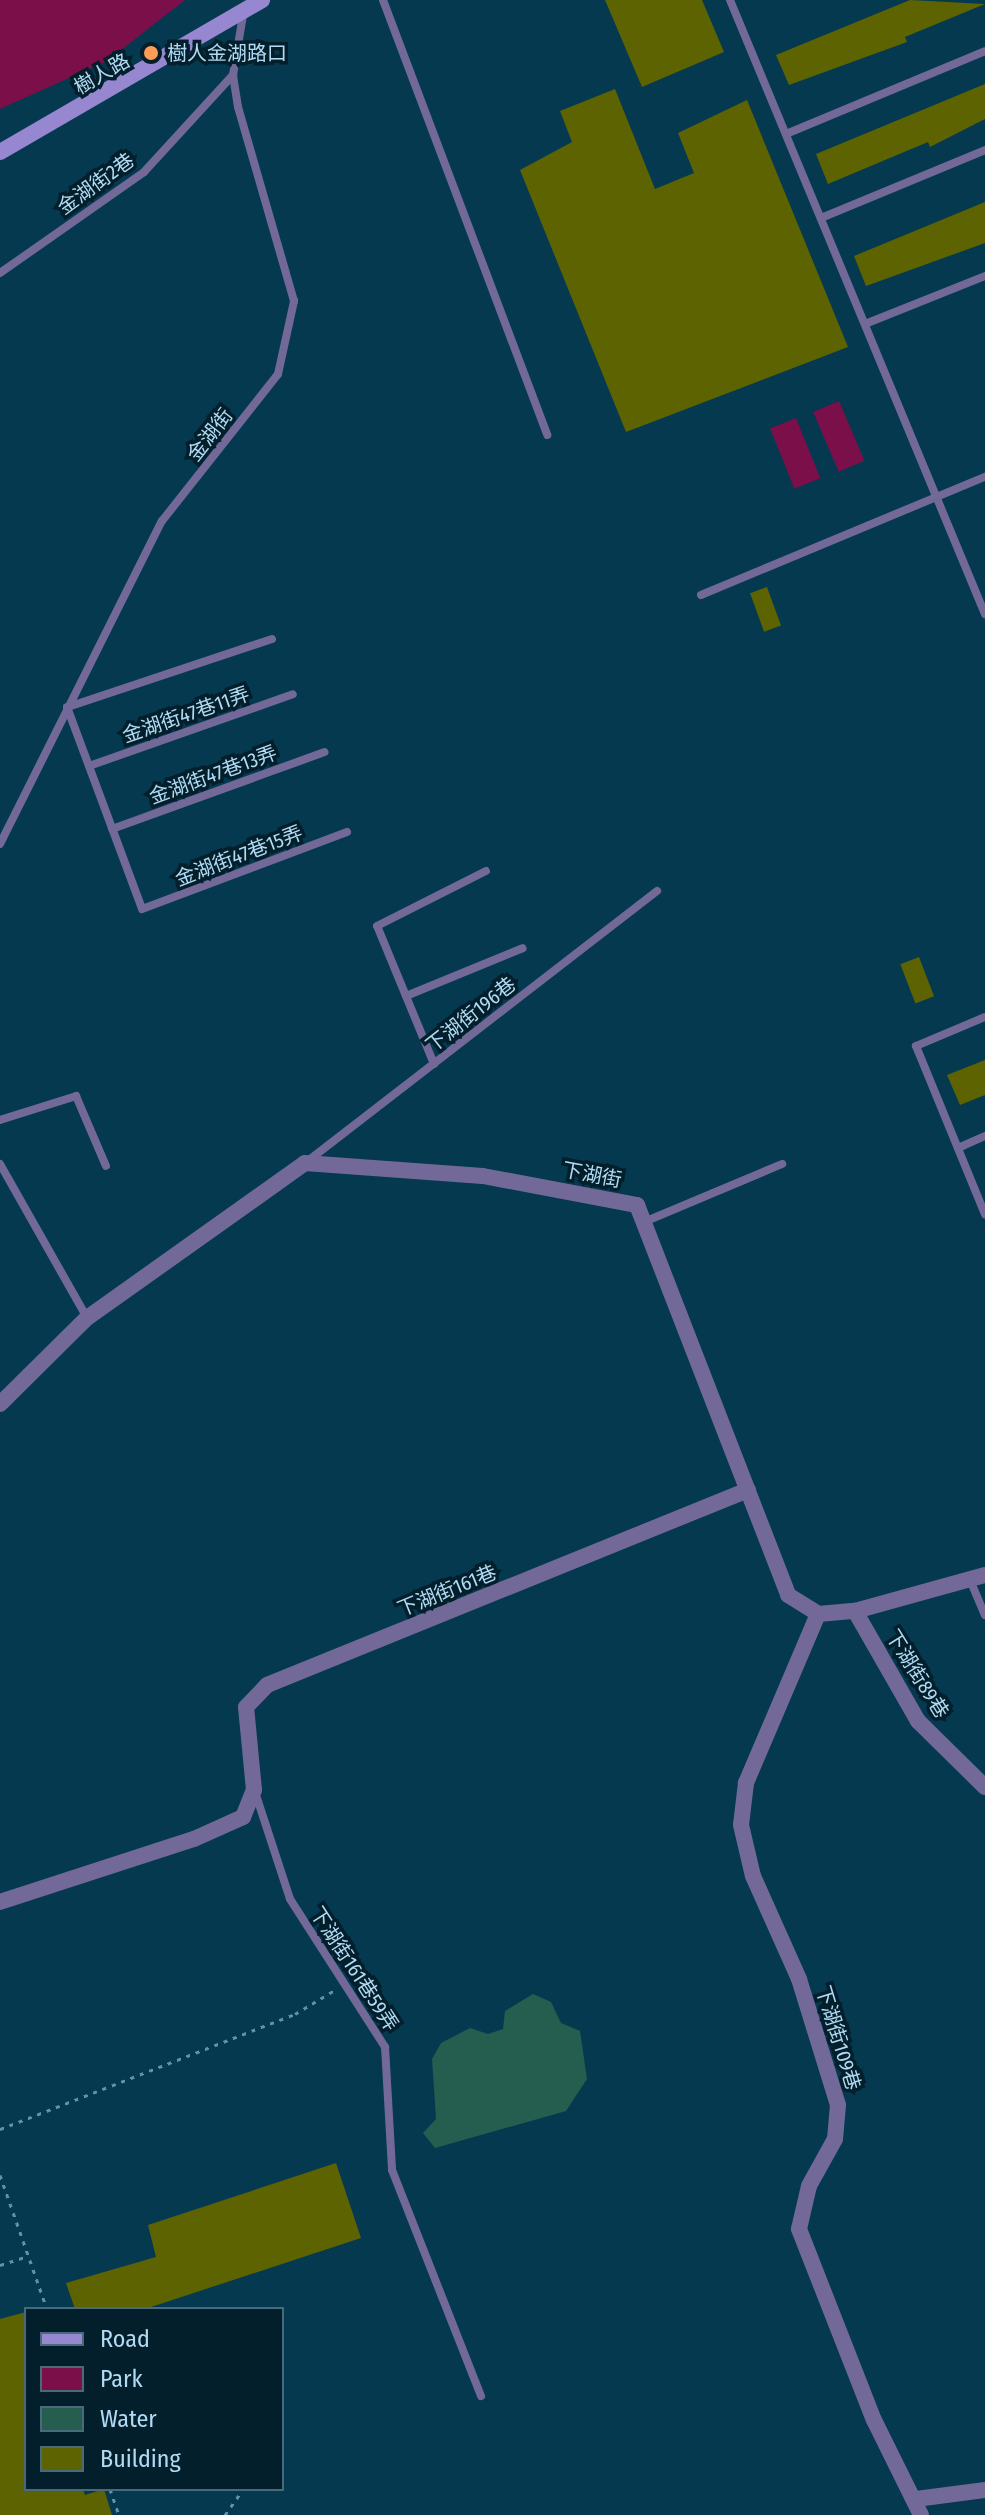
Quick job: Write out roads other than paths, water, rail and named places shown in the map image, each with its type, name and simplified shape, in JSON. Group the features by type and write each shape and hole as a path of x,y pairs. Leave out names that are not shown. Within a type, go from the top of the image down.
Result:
{"street":[{"name":"樹人路","path":"0,152 243,15 262,0"},
{"name":"下湖街","path":"305,1163 469,1175 573,1192 637,1205 644,1222"},
{"path":"0,1404 87,1318 305,1163"},
{"path":"644,1222 788,1595 818,1614 855,1611 978,1577"},
{"name":"下湖街161巷","path":"254,1790 246,1707 267,1685 748,1490"},
{"name":"下湖街89巷","path":"855,1611 918,1721 985,1787"},
{"name":"下湖街109巷","path":"818,1614 746,1783 741,1825 753,1876 799,1979 838,2105 835,2139 809,2186 799,2229 874,2420 918,2507"},
{"path":"0,1902 194,1839 243,1817 254,1790"},
{"path":"918,2507 985,2490"}],"lane":[{"path":"383,0 547,435"},
{"path":"730,0 985,614"},
{"name":"金湖街","path":"0,844 162,521 278,374 294,301 233,75 243,15"},
{"path":"786,134 985,51"},
{"name":"金湖街2巷","path":"0,273 144,172 233,75"},
{"path":"821,218 985,150"},
{"path":"865,324 985,276"},
{"path":"701,595 985,477"},
{"path":"112,829 67,707 272,639"},
{"name":"金湖街47巷11弄","path":"89,766 293,694"},
{"name":"金湖街47巷13弄","path":"112,829 325,752"},
{"name":"金湖街47巷15弄","path":"112,829 142,909 347,832"},
{"path":"434,1064 377,926 486,871"},
{"name":"下湖街196巷","path":"305,1163 657,891"},
{"path":"406,996 523,948"},
{"path":"985,1017 916,1046 985,1214"},
{"path":"0,1120 76,1096 106,1166"},
{"path":"958,1148 985,1136"},
{"path":"0,1164 87,1318"},
{"path":"644,1222 782,1164"},
{"path":"978,1577 985,1615"},
{"name":"下湖街161巷59弄","path":"254,1790 290,1899 385,2047 392,2170 481,2396"}],"water":[{"path":"533,1994 551,2002 561,2023 580,2031 587,2079 566,2111 435,2148 423,2133 436,2119 432,2059 441,2043 470,2028 488,2034 503,2029 505,2011"}],"place":[{"name":"樹人金湖路口","path":"151,53"}]}
